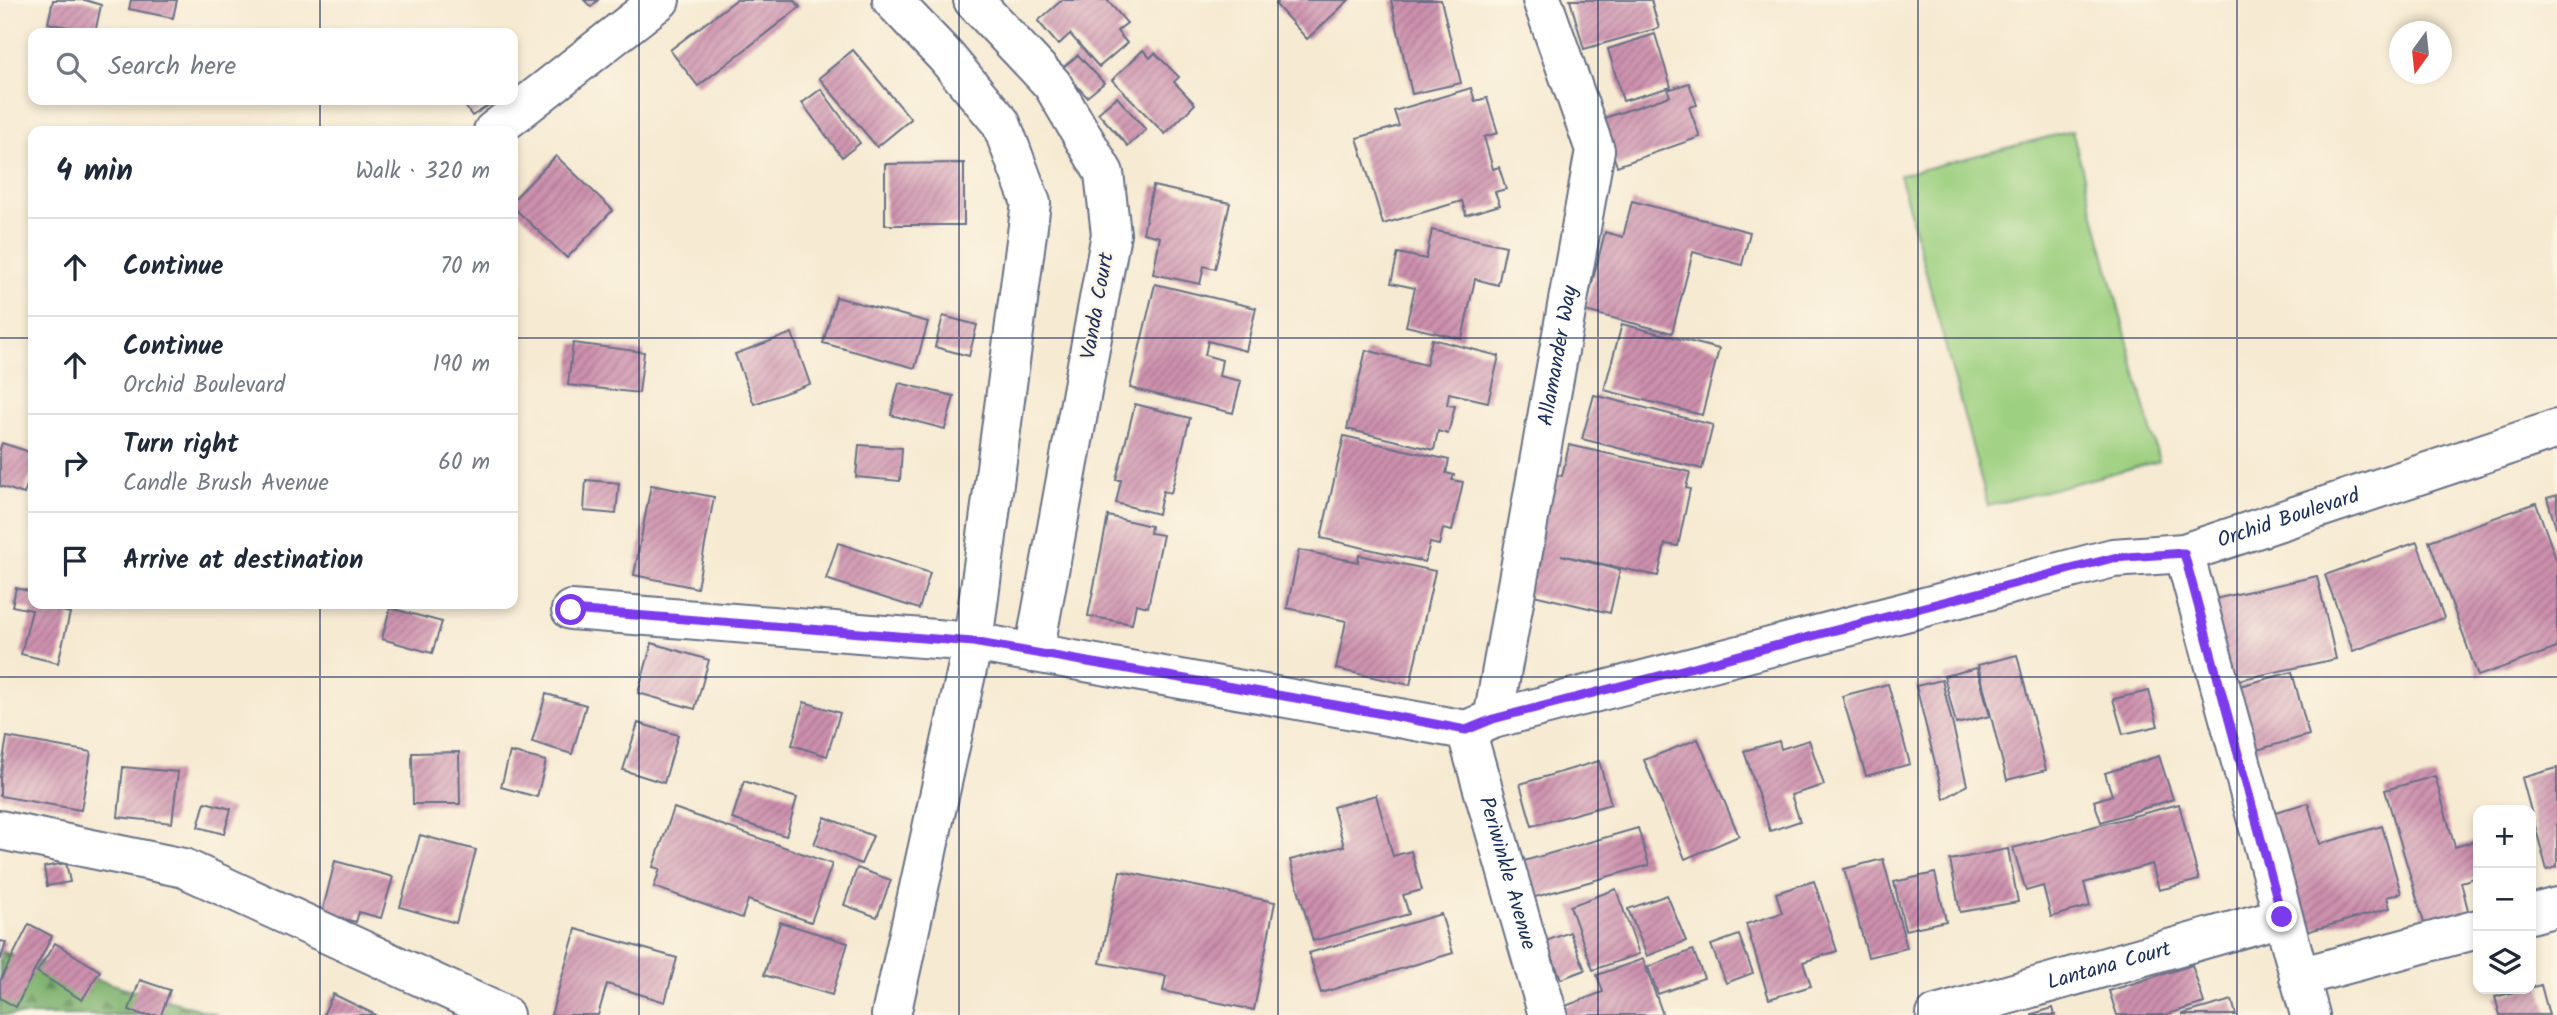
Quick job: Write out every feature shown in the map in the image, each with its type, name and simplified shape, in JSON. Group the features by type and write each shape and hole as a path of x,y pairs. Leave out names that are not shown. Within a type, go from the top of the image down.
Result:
{"street":[{"path":"499,126 660,0"},
{"path":"891,0 946,57 1001,123 1031,203 973,642 891,1015"},
{"name":"Vanda Court","path":"973,0 1052,84 1104,173 1111,234 1034,653"},
{"name":"Allamander Way","path":"1480,724 1595,150 1542,0"},
{"name":"Orchid Boulevard","path":"571,610 973,642 1341,706 1480,724 2113,558 2184,553 2557,429"},
{"path":"2184,553 2310,1015"},
{"name":"Periwinkle Avenue","path":"1480,724 1548,1015"},
{"path":"0,830 184,867 504,1015"},
{"path":"2536,913 2557,907"},
{"name":"Lantana Court","path":"1936,1015 2282,917"},
{"path":"2299,977 2473,930"}],"green space":[{"path":"2072,131 2159,461 1988,506 1900,175"},
{"path":"0,951 218,1015 0,1015"}],"building":[{"path":"53,0 85,0 101,5 96,28 72,28 48,23"},
{"path":"131,0 177,0 173,18 129,9"},
{"path":"584,0 598,0 591,7"},
{"path":"736,0 794,0 800,7 698,86 670,50"},
{"path":"1062,0 1107,0 1127,23 1117,31 1127,43 1099,67 1070,34 1058,45 1038,21"},
{"path":"1279,0 1349,0 1307,39 1276,5"},
{"path":"1391,0 1441,0 1461,83 1412,94"},
{"path":"1570,0 1651,0 1659,28 1584,49"},
{"path":"1655,34 1671,87 1623,101 1608,49"},
{"path":"853,50 911,119 877,147 819,78"},
{"path":"1143,50 1150,58 1155,53 1179,77 1174,82 1195,104 1165,134 1112,80"},
{"path":"1078,55 1104,83 1087,97 1061,69"},
{"path":"1689,83 1697,105 1689,107 1700,137 1617,166 1601,119 1670,96 1668,90"},
{"path":"1471,88 1475,101 1487,98 1498,133 1484,137 1493,169 1499,167 1506,189 1495,192 1500,205 1466,215 1462,201 1383,224 1357,138 1399,126 1394,111"},
{"path":"821,89 860,143 842,157 802,103"},
{"path":"1117,97 1146,130 1128,146 1098,113"},
{"path":"464,105 489,105 472,116"},
{"path":"556,156 613,210 567,258 518,212 518,195"},
{"path":"964,163 964,225 885,225 885,164"},
{"path":"1153,186 1230,203 1215,269 1204,266 1200,284 1153,274 1160,237 1143,233"},
{"path":"1632,201 1750,232 1742,265 1693,252 1672,333 1585,311 1605,232 1623,237"},
{"path":"1432,230 1506,246 1498,285 1475,279 1462,339 1406,326 1415,288 1391,283 1398,253 1426,259"},
{"path":"1155,284 1256,308 1246,351 1208,341 1205,355 1222,360 1219,376 1241,381 1233,413 1130,388"},
{"path":"836,297 928,322 915,368 823,343"},
{"path":"943,316 977,325 969,356 935,347"},
{"path":"1622,324 1719,349 1702,415 1604,390"},
{"path":"792,333 810,384 754,404 735,354"},
{"path":"1432,339 1499,356 1488,402 1449,393 1447,405 1455,406 1448,434 1438,431 1434,450 1347,429 1366,350 1426,365"},
{"path":"573,343 644,352 639,393 568,385"},
{"path":"899,383 954,396 945,429 891,415"},
{"path":"1594,395 1713,425 1702,469 1582,439"},
{"path":"1135,404 1190,418 1171,493 1163,491 1158,514 1116,503 1121,480 1116,480"},
{"path":"1344,436 1449,460 1446,473 1454,475 1452,480 1463,482 1452,531 1443,529 1439,545 1430,543 1425,562 1321,538"},
{"path":"2,443 28,451 28,482 24,494 0,486"},
{"path":"859,445 902,448 900,481 856,477"},
{"path":"1569,445 1690,472 1686,488 1690,489 1678,546 1665,544 1658,576 1561,555 1620,570 1610,613 1525,593 1554,474 1562,476"},
{"path":"586,480 619,483 616,514 584,511"},
{"path":"651,485 714,497 697,588 634,575"},
{"path":"2557,495 2557,528 2556,528 2547,498"},
{"path":"2536,503 2557,562 2557,648 2478,676 2429,541"},
{"path":"1108,516 1151,526 1150,533 1163,535 1148,607 1136,604 1132,624 1088,616"},
{"path":"2417,542 2444,618 2353,651 2325,575"},
{"path":"838,543 930,573 919,609 826,579"},
{"path":"1299,550 1358,562 1359,555 1435,571 1410,685 1336,669 1346,621 1287,608"},
{"path":"2317,576 2336,659 2229,682 2210,600"},
{"path":"16,588 28,591 28,609 53,609 70,613 58,663 21,654 32,610 12,606"},
{"path":"390,609 442,622 432,653 382,639"},
{"path":"652,643 709,660 695,709 638,693"},
{"path":"2017,655 2046,770 2007,780 1978,665"},
{"path":"1977,668 1990,716 1956,724 1944,676"},
{"path":"2292,672 2309,735 2250,752 2232,688"},
{"path":"1942,680 1967,785 1944,799 1916,686"},
{"path":"1888,684 1910,764 1866,776 1842,696"},
{"path":"2149,691 2158,726 2123,734 2113,699"},
{"path":"546,694 586,705 572,754 532,742"},
{"path":"804,702 840,713 827,756 792,745"},
{"path":"638,723 678,735 664,783 623,770"},
{"path":"7,737 91,752 81,810 0,796 0,777"},
{"path":"1698,739 1739,836 1685,859 1644,760"},
{"path":"1809,740 1824,785 1791,795 1800,821 1770,831 1744,751 1779,741 1781,749"},
{"path":"459,752 460,804 413,804 412,753"},
{"path":"510,752 546,761 537,797 501,787"},
{"path":"2159,756 2173,799 2101,822 2094,801 2112,795 2105,773"},
{"path":"1599,761 1611,804 1532,826 1520,784"},
{"path":"123,767 178,772 172,823 118,817"},
{"path":"2557,768 2557,867 2547,870 2536,830 2536,805 2529,805 2522,778"},
{"path":"2435,776 2455,847 2473,842 2473,878 2461,882 2469,914 2425,926 2385,790"},
{"path":"744,781 797,798 786,836 732,819"},
{"path":"1376,795 1393,856 1411,851 1422,890 1403,895 1409,914 1313,941 1290,860 1344,846 1333,807"},
{"path":"205,802 231,809 224,834 198,827"},
{"path":"2308,803 2320,844 2382,826 2401,893 2387,897 2390,908 2306,932 2271,813"},
{"path":"2179,804 2199,880 2159,890 2152,864 2084,883 2090,906 2051,917 2043,886 2026,891 2013,848"},
{"path":"674,808 832,864 811,922 748,900 742,918 654,887 660,869 653,867"},
{"path":"825,817 873,836 861,864 814,844"},
{"path":"1638,828 1649,865 1528,899 1517,863"},
{"path":"420,835 476,850 456,923 400,907"},
{"path":"2008,849 2018,902 1960,912 1950,860"},
{"path":"1883,859 1907,948 1868,957 1844,869"},
{"path":"335,861 393,877 381,918 359,912 356,922 322,913"},
{"path":"66,863 70,882 47,886 44,867"},
{"path":"857,868 891,880 877,917 844,905"},
{"path":"1120,871 1275,902 1254,1010 1163,991 1166,976 1100,963"},
{"path":"1935,873 1946,921 1905,930 1894,882"},
{"path":"1814,881 1837,951 1803,962 1811,986 1769,999 1746,924 1782,913 1776,893"},
{"path":"1616,889 1639,954 1593,970 1570,906"},
{"path":"1667,895 1686,941 1647,956 1628,909"},
{"path":"1441,914 1453,953 1321,993 1309,953"},
{"path":"780,922 848,943 832,995 764,975"},
{"path":"29,924 52,936 16,1007 0,998 0,981"},
{"path":"576,929 677,958 665,1002 607,984 598,1015 551,1015"},
{"path":"1570,932 1585,970 1561,979 1546,941"},
{"path":"1739,935 1753,973 1726,983 1711,945"},
{"path":"0,941 6,942 1,959 0,959"},
{"path":"55,943 100,971 82,1000 37,972"},
{"path":"1693,950 1704,978 1658,994 1648,967"},
{"path":"1643,959 1663,1015 1563,1015 1560,1008 1603,992 1597,975"},
{"path":"2192,965 2204,1003 2165,1015 2117,1015 2109,991"},
{"path":"140,980 170,990 161,1015 143,1015 129,1010"},
{"path":"2541,985 2549,1015 2500,1015 2495,997 2506,994 2536,994 2536,986"},
{"path":"333,994 376,1015 323,1015"},
{"path":"2232,1000 2236,1015 2183,1015 2183,1014"},
{"path":"2053,1008 2055,1015 2032,1015 2032,1014"}],"route":[{"path":"571,610 973,642 1466,730 1493,719 2113,558 2184,553 2282,917"}]}
